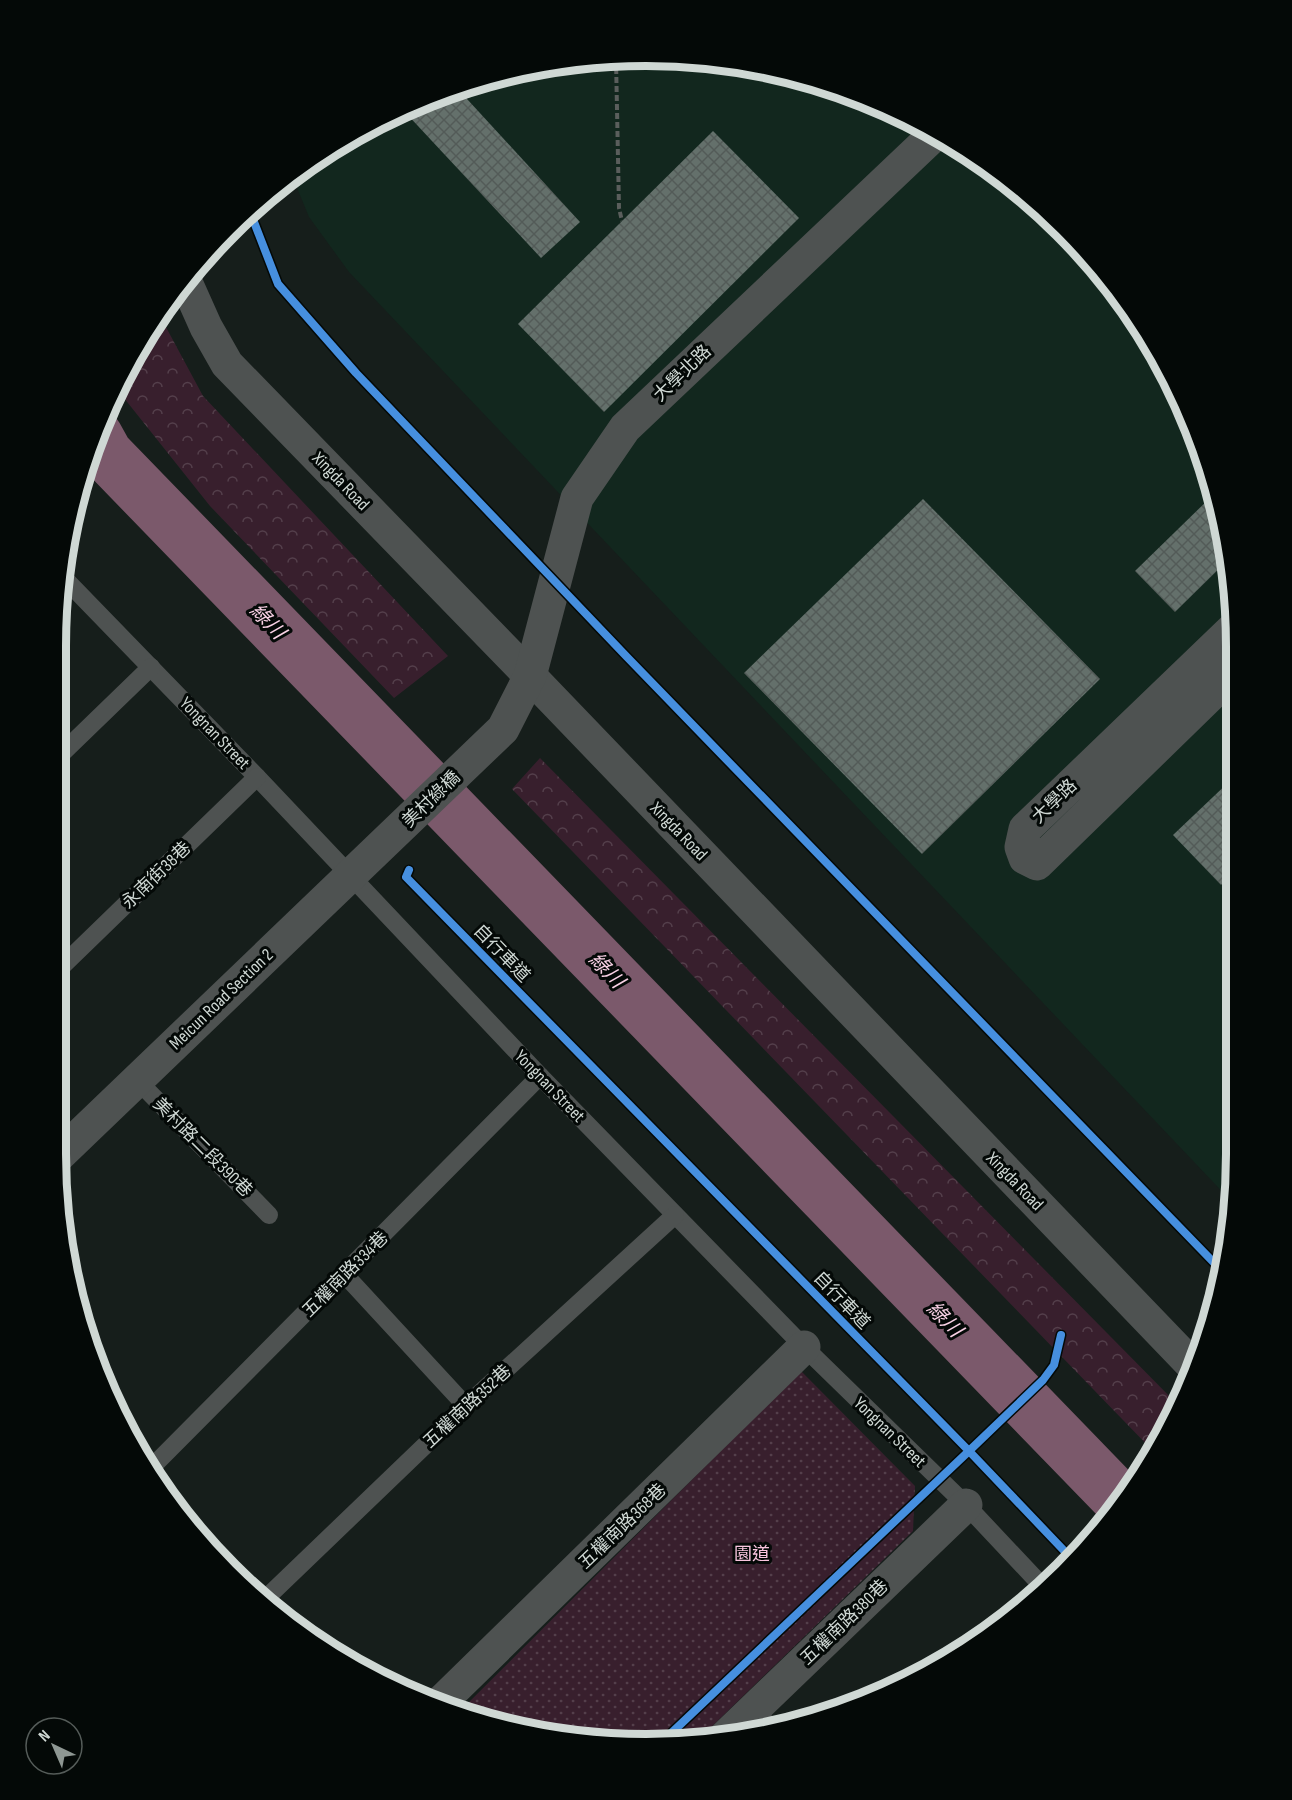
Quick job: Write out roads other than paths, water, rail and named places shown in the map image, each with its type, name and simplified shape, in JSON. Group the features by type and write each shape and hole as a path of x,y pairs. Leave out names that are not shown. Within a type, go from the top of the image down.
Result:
{"street":[{"name":"大學北路","path":"530,676 577,498 625,428 929,140"},
{"name":"Xingda Road","path":"189,289 206,327 227,364 1188,1360"},
{"name":"大學路","path":"1226,636 1025,829 1021,847 1025,858 1037,864 1226,680"},
{"name":"美村綠橋","path":"388,841 503,729 530,676"},
{"name":"Meicun Road Section 2","path":"66,1148 350,874 388,841"},
{"name":"五權南路368巷","path":"445,1698 804,1347"},
{"name":"五權南路380巷","path":"762,1719 966,1505"}],"lane":[{"name":"Yongnan Street","path":"70,584 350,874 540,1076 804,1347 966,1505 1038,1581"},
{"path":"66,749 151,667"},
{"name":"永南街38巷","path":"66,962 257,777"},
{"name":"五權南路334巷","path":"156,1463 540,1076"},
{"name":"美村路二段390巷","path":"137,1080 270,1215"},
{"name":"五權南路352巷","path":"270,1595 466,1406 675,1215"},
{"path":"345,1275 466,1406"}],"waterway":[{"name":"綠川","path":"102,447 106,454 1115,1495"}],"park label":[{"name":"園道","path":"752,1554"}]}
